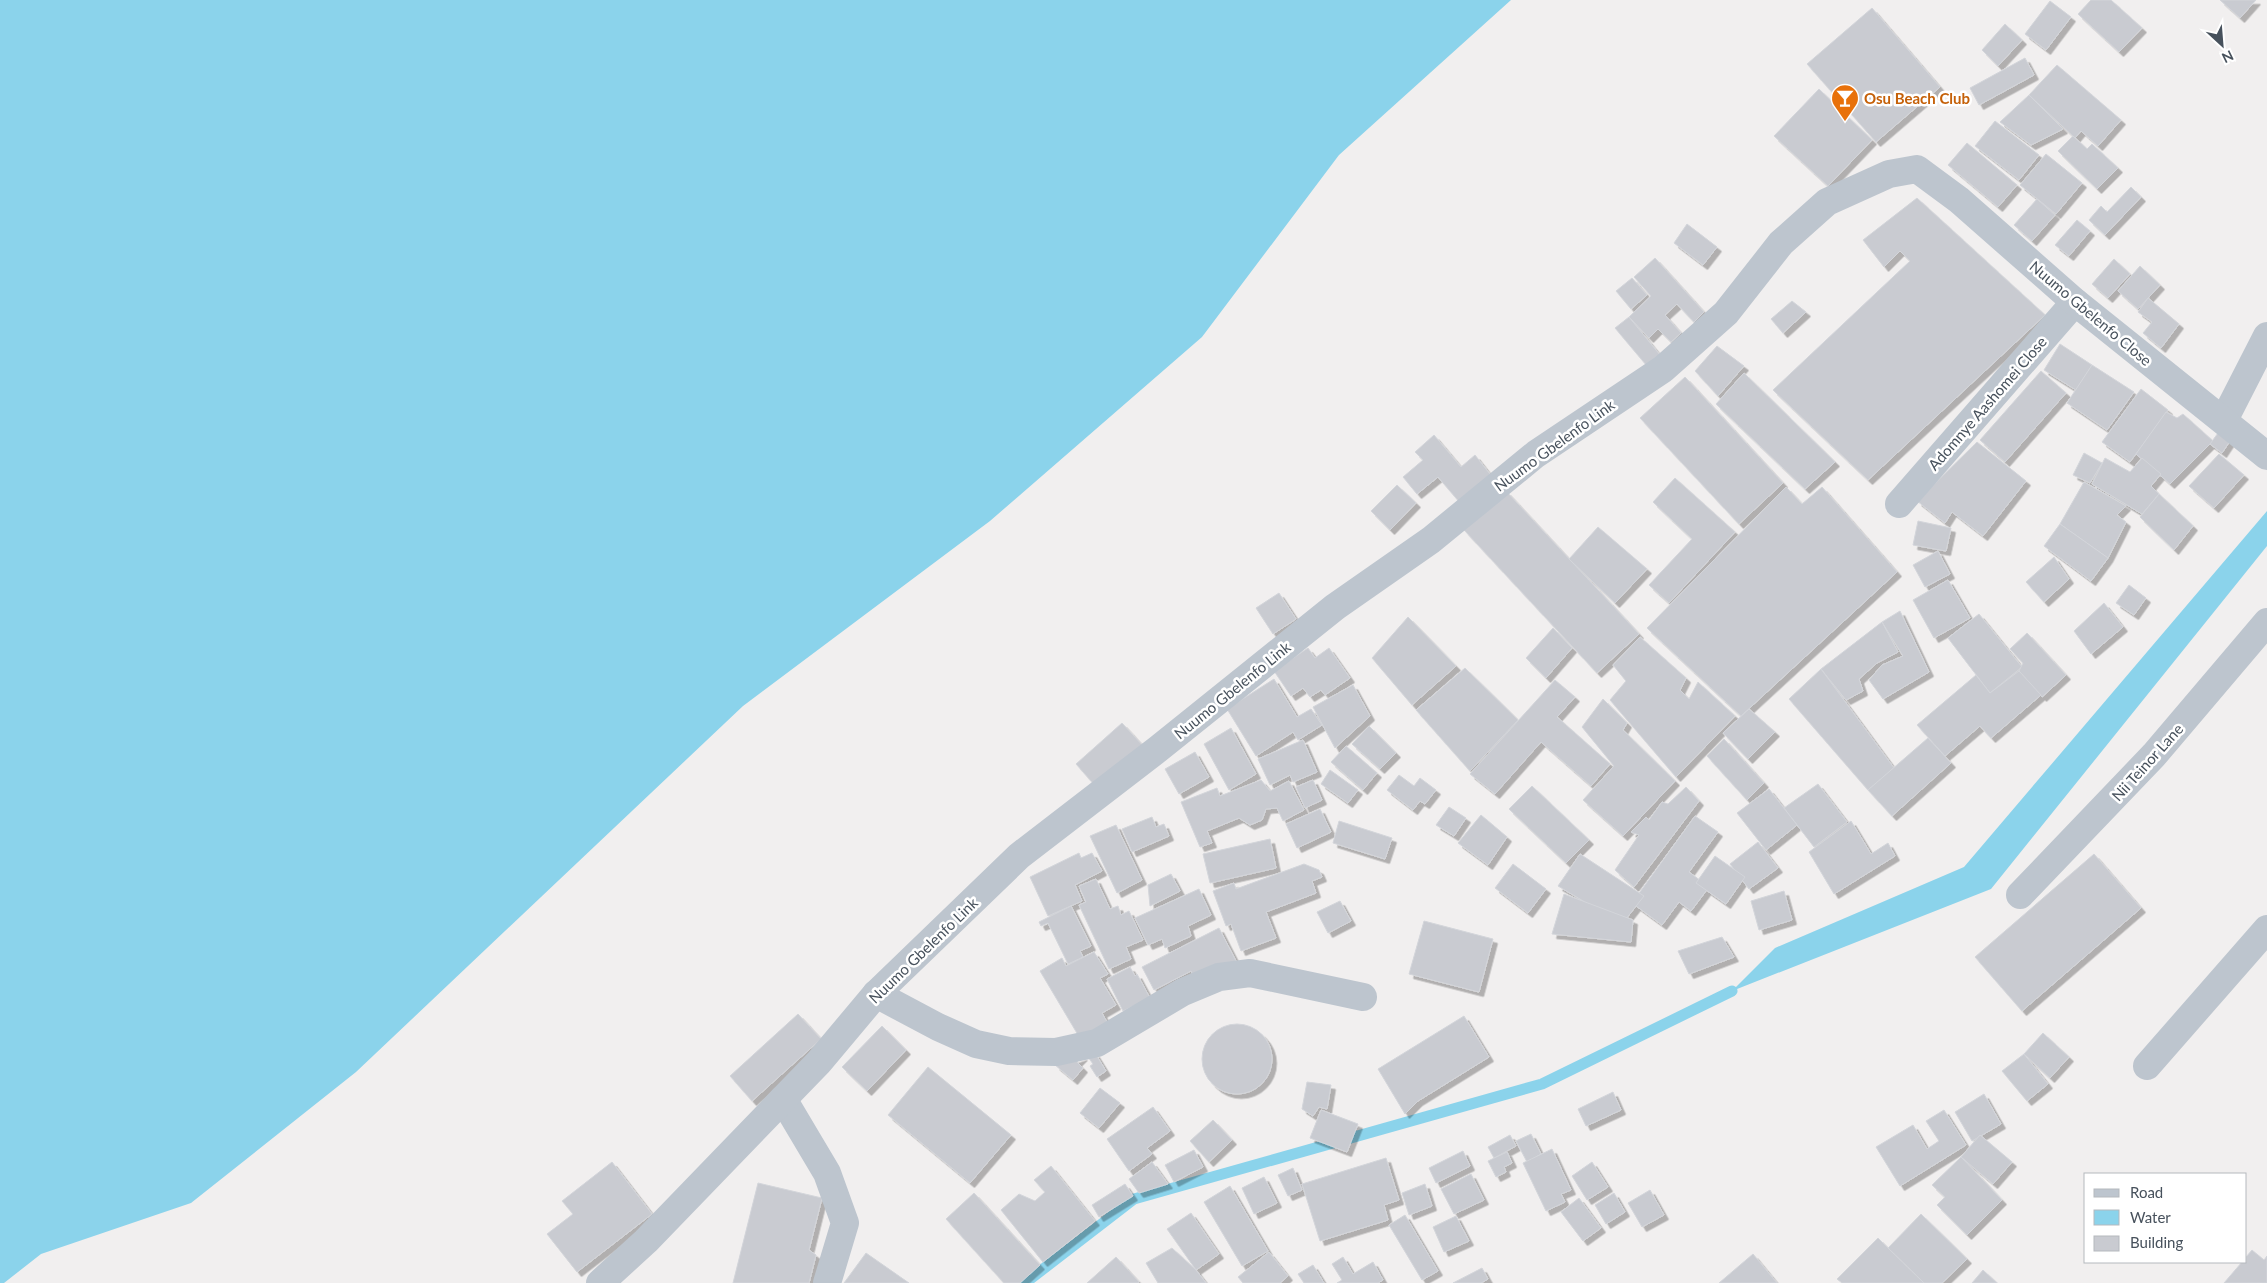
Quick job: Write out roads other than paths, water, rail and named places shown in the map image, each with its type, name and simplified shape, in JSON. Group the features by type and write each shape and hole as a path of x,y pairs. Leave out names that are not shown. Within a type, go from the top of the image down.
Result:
{"street":[{"name":"Nuumo Gbelenfo Close","path":"1916,169 1959,200 2075,302 2267,456"},
{"name":"Nuumo Gbelenfo Link","path":"600,1283 646,1241 819,1062 876,994 1019,856 1158,749 1335,608 1431,540 1536,454 1663,369 1726,313 1781,243 1827,202 1889,174 1916,169"},
{"name":"Adomnye Aashomei Close","path":"1899,504 2075,302"},
{"path":"2224,420 2267,336"},
{"name":"Nii Teinor Lane","path":"2020,895 2154,755 2267,622"},
{"path":"2147,1066 2267,929"},
{"path":"876,994 938,1027 976,1044 1009,1051 1056,1052 1097,1043 1183,992 1219,977 1250,973 1363,997"},
{"path":"783,1099 827,1173 844,1223 827,1283"}],"water":[{"path":"0,0 1511,0 1339,155 1202,337 990,521 743,706 356,1072 191,1203 41,1254 4,1283 0,1283"},
{"path":"2267,511 2267,546 1991,889 1732,991 1775,948 1964,867"}],"waterway":[{"path":"1025,1283 1134,1199 1542,1084 1732,991"}],"place":[{"name":"Osu Beach Club","path":"1845,122"}]}
